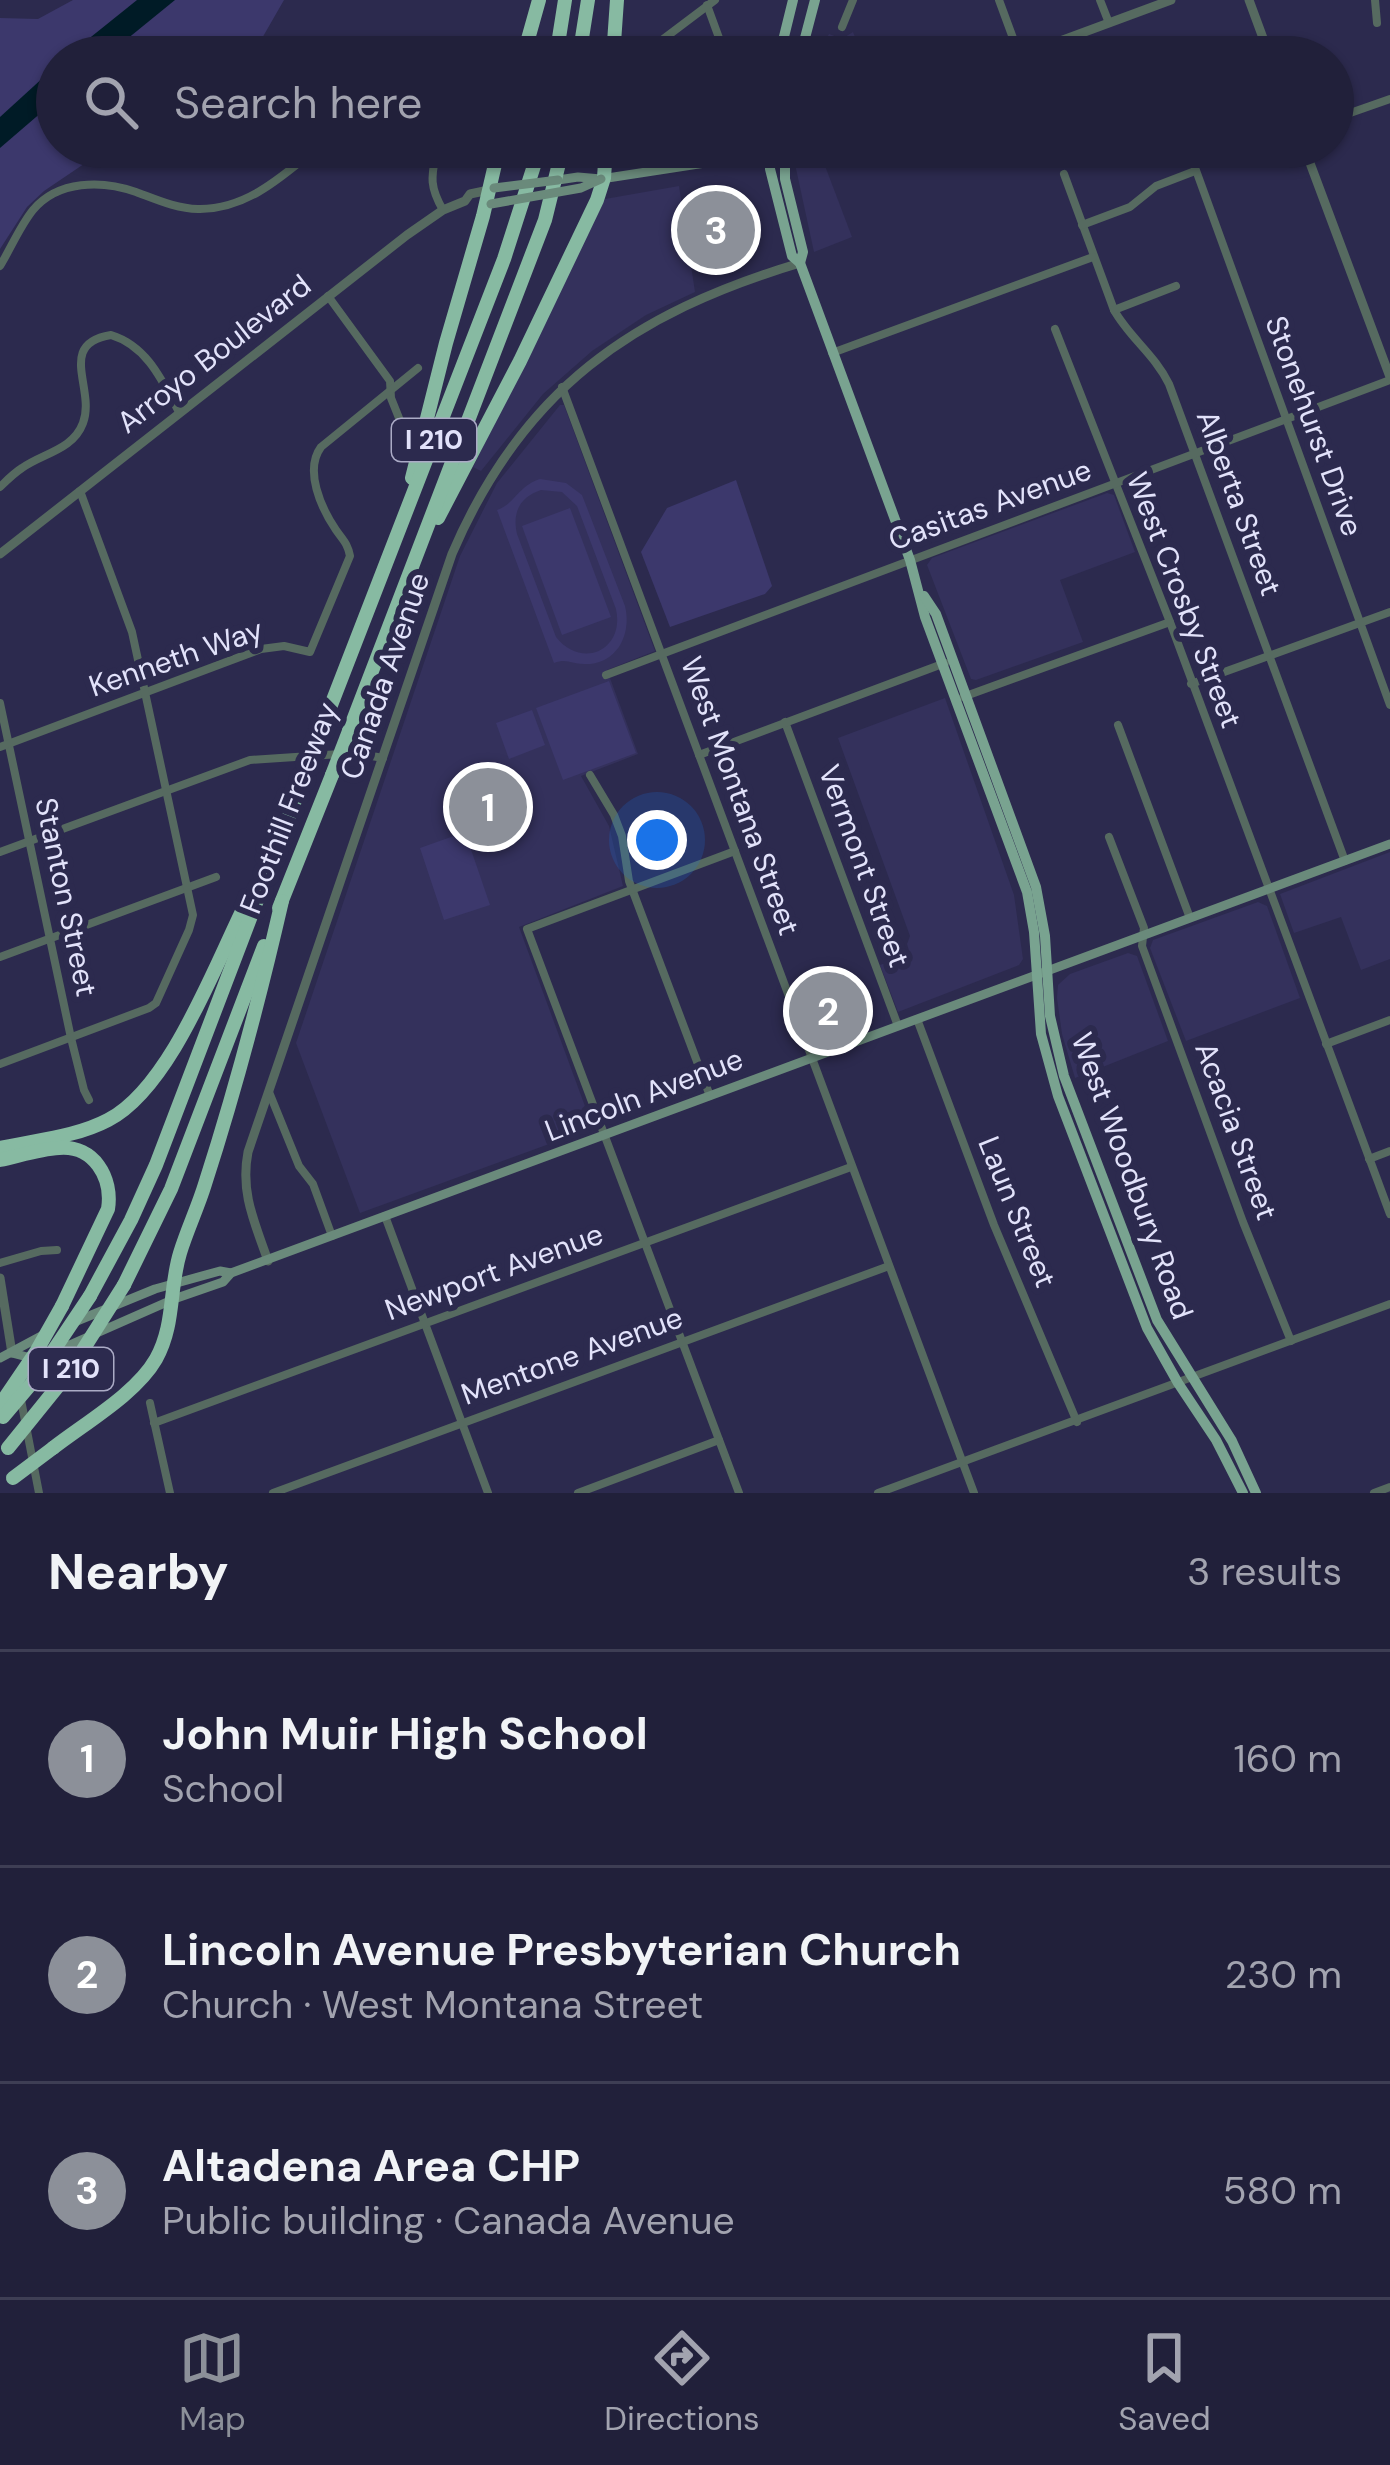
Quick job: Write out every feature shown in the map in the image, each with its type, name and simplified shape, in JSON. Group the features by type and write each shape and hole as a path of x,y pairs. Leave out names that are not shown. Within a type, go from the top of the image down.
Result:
{"highway":[{"path":"529,36 539,0"},
{"path":"559,36 565,0"},
{"path":"582,36 588,0"},
{"path":"614,36 617,0"},
{"path":"394,546 495,168"},
{"name":"Foothill Freeway","path":"1,1414 32,1384 90,1296 156,1165 534,168"},
{"name":"Foothill Freeway","path":"4,1452 67,1375 124,1285 170,1189 545,220 558,168"},
{"path":"410,570 520,361 597,200 604,168"},
{"path":"0,1148 101,1124 146,1091 278,843"},
{"path":"6,1483 134,1386 154,1364 166,1336 180,1254 254,1022 282,902"},
{"path":"0,1160 68,1148 89,1156 100,1167 110,1193 108,1209 62,1306 1,1414"}],"main road":[{"path":"784,36 793,0"},
{"path":"805,36 814,0"},
{"name":"Arroyo Boulevard","path":"490,196 581,188 603,179 673,168"},
{"name":"West Woodbury Road","path":"770,168 792,256 800,263 910,560 925,617 948,662 1027,892 1062,1072 1148,1299 1184,1381 1243,1493"},
{"name":"Lincoln Avenue","path":"12,1353 36,1359 174,1292 223,1282 231,1273 1390,844"},
{"name":"Lincoln Avenue","path":"0,1358 29,1341 155,1289 174,1292"},
{"name":"West Woodbury Road","path":"1184,1381 1232,1441 1256,1493"}],"street":[{"path":"842,27 853,0"},
{"path":"999,0 1012,36"},
{"path":"1100,0 1109,23"},
{"path":"1075,36 1172,0"},
{"path":"1249,0 1262,36"},
{"path":"1375,0 1377,23"},
{"path":"667,36 711,3 720,36"},
{"path":"1354,112 1389,102"},
{"path":"0,266 34,210 68,187 121,187 197,209 235,203 263,190 291,168"},
{"path":"433,168 431,182 443,210"},
{"name":"Stonehurst Drive","path":"1082,224 1130,207 1156,186 1192,168"},
{"name":"Stonehurst Drive","path":"1194,168 1390,705"},
{"path":"1312,168 1390,379"},
{"name":"Alberta Street","path":"1064,175 1114,310 1162,370 1345,861"},
{"name":"Arroyo Boulevard","path":"0,554 443,210 465,201 472,206 490,196"},
{"path":"832,353 1094,257"},
{"name":"Canada Avenue","path":"268,1261 247,1202 244,1170 465,523 510,448 562,387 650,324 800,263"},
{"path":"1114,310 1176,286"},
{"path":"328,296 390,381 401,423"},
{"name":"West Crosby Street","path":"1055,329 1170,622 1390,1214"},
{"path":"0,487 20,468 66,445 79,431 86,412 81,358 95,339 111,334 137,347 155,368 178,412"},
{"name":"Kenneth Way","path":"4,745 261,650 284,646 310,652 350,556 350,548 328,517 312,474 313,457 418,368"},
{"name":"Casitas Avenue","path":"606,675 1390,379"},
{"name":"West Montana Street","path":"562,387 974,1493"},
{"path":"0,1064 149,1009 193,921 132,632 80,490"},
{"path":"1191,684 1390,612"},
{"path":"961,698 1170,622"},
{"path":"699,755 948,662"},
{"name":"Stanton Street","path":"0,704 4,745 89,1100"},
{"name":"Vermont Street","path":"785,722 898,1026"},
{"path":"1118,725 1190,918"},
{"path":"0,852 250,760 355,754 382,758"},
{"path":"590,775 622,836 633,889 710,1096"},
{"name":"Acacia Street","path":"1109,837 1144,928 1142,946 1291,1341"},
{"path":"735,851 527,929 739,1493"},
{"path":"0,957 216,877"},
{"name":"Laun Street","path":"917,1019 994,1225 1077,1422"},
{"path":"1326,1044 1390,1020"},
{"path":"269,1091 333,1238"},
{"path":"1369,1159 1390,1151"},
{"name":"Newport Avenue","path":"154,1423 851,1167"},
{"path":"385,1216 488,1493"},
{"path":"0,1263 57,1250"},
{"name":"Mentone Avenue","path":"272,1493 889,1266"},
{"path":"0,1278 39,1493"},
{"path":"878,1493 1390,1304"},
{"path":"150,1403 170,1493"},
{"path":"578,1493 719,1440"},
{"path":"1374,1493 1390,1487"}],"shaded area":[{"path":"73,0 284,0 263,36 36,36 36,168 78,168 27,207 0,249 0,18 38,19"},
{"path":"796,168 826,168 852,237 814,252"},
{"path":"679,186 695,292 646,315 592,351 543,394 481,471 473,467 605,199"},
{"path":"564,405 655,651 607,670 638,754 581,776 609,826 623,886 519,927 593,1128 360,1213 296,1043 460,556 497,483"},
{"path":"736,480 772,586 765,594 670,627 641,552 667,508"},
{"path":"533,482 566,483 582,495 625,606 620,646 596,663 554,663 497,510","holes":["541,490 562,492 577,506 616,609 614,635 599,651 578,652 556,637 517,534 517,512 523,501"]},
{"path":"1107,493 1114,495 1135,552 1060,580 1083,642 971,679 927,565 932,558"},
{"path":"570,508 611,617 562,635 522,526"},
{"path":"609,681 636,753 563,780 536,708"},
{"path":"945,698 1014,895 1023,959 1019,965 898,1012 880,965 910,954 910,936 838,738"},
{"path":"532,710 545,745 509,759 496,723"},
{"path":"465,832 490,905 444,920 420,848"},
{"path":"1390,852 1390,959 1361,970 1341,917 1294,933 1280,894"},
{"path":"1258,902 1267,906 1300,998 1186,1041 1150,948 1153,940"},
{"path":"1128,953 1137,956 1168,1041 1075,1078 1062,1034 1058,985 1070,974"}],"water":[{"path":"137,0 175,0 131,36 92,36"},
{"path":"36,84 36,117 0,148 0,117"}],"place":[{"name":"Altadena Area CHP","path":"716,230"},
{"name":"John Muir High School","path":"488,807"},
{"name":"Lincoln Avenue Presbyterian Church","path":"828,1011"}]}
